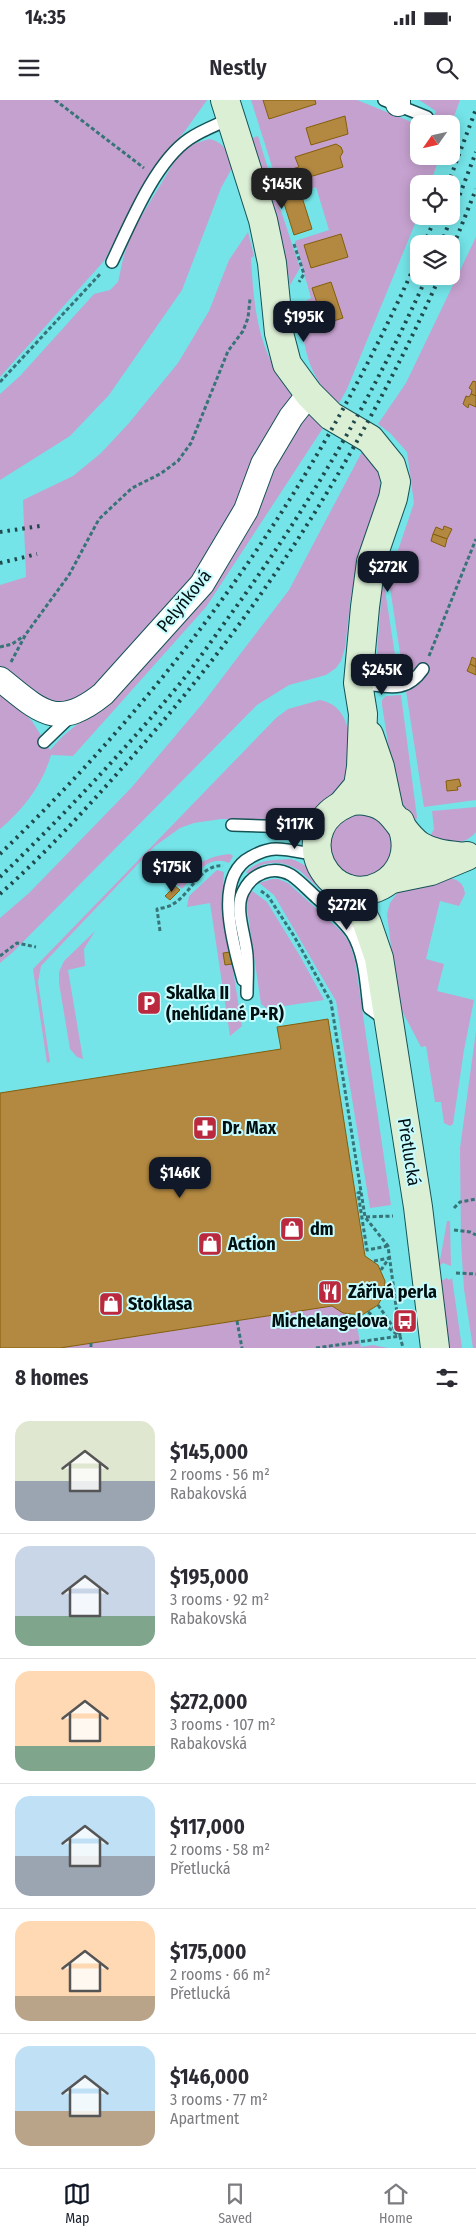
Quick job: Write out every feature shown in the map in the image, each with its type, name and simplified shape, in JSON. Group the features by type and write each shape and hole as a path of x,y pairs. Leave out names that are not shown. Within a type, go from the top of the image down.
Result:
{"main road":[{"path":"228,109 263,220 272,263 279,333 287,364 309,394 331,416 370,439 391,466 396,482 393,498 371,562 358,683 363,714 363,751 358,786 333,813 318,835 318,855"},
{"name":"Přetlucká","path":"363,714 394,816 406,836 406,853 401,867 390,881 380,902 379,958 389,1022 410,1212 435,1348"},
{"path":"333,813 349,802 365,801 378,804 394,816 420,846 438,853 470,855"},
{"name":"Přetlucká","path":"318,855 322,867 330,878 349,889 367,923 379,958"},
{"path":"349,889 370,890 390,881 421,874 470,855"}],"street":[{"name":"Pelyňková","path":"74,713 93,702 115,682 202,584 246,510 263,464 291,417 309,394"},
{"path":"1,680 33,706 52,713 74,713"}],"lane":[{"path":"393,101 423,115"},
{"path":"112,262 161,168 189,139 228,109"},
{"path":"358,683 402,687 415,681 423,670"},
{"path":"44,742 74,713"},
{"path":"232,825 295,827 333,813"},
{"path":"318,855 276,849 258,853 244,861 233,872 229,886 230,913 237,958 247,994 248,956 240,899 255,875 265,871 278,872 290,875 325,906 352,934 362,960 369,1008 389,1022"}],"path":[{"path":"56,100 155,177"},
{"path":"0,382 112,262"},
{"path":"1,680 26,634 69,575 99,519 132,488 160,474 178,461 191,443 228,351 243,331 248,318 252,291 256,287 275,285"},
{"path":"423,670 476,539"},
{"path":"0,647 17,641 26,634"},
{"path":"160,931 157,909 173,904 208,870 216,866 226,867"},
{"path":"255,887 268,896 294,936 331,1002 361,1192 366,1216 388,1246 403,1348"},
{"path":"0,956 17,943 36,947"},
{"path":"361,1192 358,1193 367,1250 388,1246"},
{"path":"454,1208 460,1202 476,1199"},
{"path":"366,1216 410,1212"},
{"path":"454,1230 470,1232 476,1235"},
{"path":"374,1261 389,1258"},
{"path":"381,1270 389,1258"},
{"path":"456,1273 476,1274"},
{"path":"378,1305 400,1336"},
{"path":"368,1312 400,1336"},
{"path":"398,1320 406,1317"},
{"path":"237,1321 242,1348"},
{"path":"316,1348 400,1336"},
{"path":"90,1343 91,1348"}],"shaded area":[{"path":"0,100 207,100 185,131 158,161 104,261 0,377"},
{"path":"251,100 263,100 269,119 316,104 315,100 357,100 410,121 410,165 437,165 433,175 410,175 410,225 414,225 347,389 338,405 327,393 313,371 303,336 299,308 302,303 311,298 295,241 329,230 316,187 282,198","holes":["345,116 311,145 306,128","295,157 340,157 343,166 296,181 293,170 299,167","341,234 348,257 311,268 304,245","331,282 343,318 324,324 312,288"]},
{"path":"419,100 460,100 455,115 434,115 436,111"},
{"path":"258,136 273,185 268,186 252,138"},
{"path":"209,139 219,143 225,149 232,168 221,188 182,290 109,395 70,436 0,480 0,394 20,376 94,294 110,290 118,282 124,255 133,230 179,154 190,145"},
{"path":"277,199 300,268 290,285 284,248 271,200"},
{"path":"248,232 254,256 251,258 256,308 264,345 271,362 292,397 208,564 111,680 60,707 0,672 0,585 26,577 23,500 73,476 101,453 129,423 178,363 209,311 229,260"},
{"path":"476,237 476,800 424,807 390,588 391,571 414,503 407,452 390,433 378,424 406,383 453,285 460,285 460,270"},
{"path":"310,414 325,425 206,607 73,756 51,755 43,776 31,796 17,814 0,829 0,690 32,721 50,750 63,736 97,708 255,502 304,415"},
{"path":"364,448 377,460 381,488 362,549 351,595 345,648 341,661 336,668 326,675 289,685 257,705 0,963 0,918 29,893 132,787 203,703 289,590"},
{"path":"383,577 399,681 387,679 377,672"},
{"path":"401,695 417,817 415,824 396,793 382,705 382,700 386,696"},
{"path":"320,700 332,704 345,721 350,744 350,779 313,815 297,822 221,819 194,823 180,828 155,846 41,966 38,982 50,1062 47,1063 33,969 276,718 288,709"},
{"path":"476,807 476,832 471,837 454,843 428,840 434,829 432,811"},
{"path":"355,815 367,815 383,824 390,834 392,846 390,858 383,868 367,877 355,877 344,872 335,863 330,852 330,840 335,829 344,820"},
{"path":"230,854 233,856 229,863 215,861 202,867 182,889 176,884 200,863 213,857"},
{"path":"291,859 299,862 316,875 333,893 351,918 294,867 274,863 260,866 248,874 246,872 261,862"},
{"path":"217,870 224,872 222,900 230,952 223,954 225,965 232,964 242,1026 230,1036 210,903 187,907 189,896"},
{"path":"446,878 459,882 465,894 459,906 440,901 426,959 444,964 437,991 474,1000 464,1050 453,1124 450,1126 444,1123 441,1102 435,1102 426,1046 421,1047 398,1003 387,914 390,903 398,892"},
{"path":"272,879 288,883 342,932 350,944 355,961 391,1205 370,1208 336,1001 274,895 259,883"},
{"path":"251,890 267,902 324,1000 271,1008 266,1008 261,1004 247,908 248,896"},
{"path":"95,931 84,949 85,966 68,970 83,1059 77,1057 70,1049 59,983 59,972 64,961"},
{"path":"476,1031 476,1348 473,1348 464,1289 461,1242 460,1148"},
{"path":"447,1221 450,1221 451,1266 443,1263 439,1266"},
{"path":"447,1278 449,1280 452,1278 462,1348 447,1348 438,1279 441,1281"},
{"path":"332,1306 343,1313 355,1316 361,1347 373,1345 388,1348 60,1348"}],"building":[{"path":"263,100 315,100 316,104 269,119"},
{"path":"345,116 348,134 311,145 306,128"},
{"path":"336,144 341,147 343,152 340,157 343,167 296,181 292,169 299,167 295,157"},
{"path":"301,194 312,229 294,235 283,200"},
{"path":"341,234 348,257 311,268 304,245"},
{"path":"331,282 343,318 324,324 312,288"},
{"path":"473,381 476,382 476,396 471,394 472,390 469,388"},
{"path":"471,394 476,396 476,407 469,404 468,408 463,404 466,396 469,397"},
{"path":"444,526 452,529 447,539 433,534 436,527 443,530"},
{"path":"433,534 447,539 445,547 431,541"},
{"path":"472,657 476,659 476,667 470,664"},
{"path":"470,664 476,667 476,675 467,671"},
{"path":"459,779 461,786 457,787 458,790 447,791 446,781"},
{"path":"175,886 180,890 170,900 165,896"},
{"path":"230,952 232,964 225,965 223,953"},
{"path":"328,1019 365,1256 378,1265 385,1281 384,1294 378,1305 362,1315 343,1313 332,1306 60,1348 0,1348 0,1093 281,1049 277,1027"}],"railway":[{"path":"451,175 476,109"},
{"path":"444,235 476,152"},
{"path":"458,235 476,189"},
{"path":"428,235 432,225"},
{"path":"0,854 66,787 128,719 239,576 289,500 336,422 379,341 410,275"},
{"path":"0,877 69,808 178,686 264,568 340,446 386,362 423,285"},
{"path":"0,894 94,800 172,711 261,594 301,534 375,409 436,285"},
{"path":"0,532 40,526"},
{"path":"0,563 37,554"}],"place":[{"name":"Skalka II (nehlídané P+R)","path":"149,1003"},
{"name":"Dr. Max","path":"205,1128"},
{"name":"dm","path":"292,1229"},
{"name":"Action","path":"210,1244"},
{"name":"Zářivá perla","path":"330,1292"},
{"name":"Stoklasa","path":"111,1304"},
{"name":"Michelangelova","path":"405,1321"}]}
